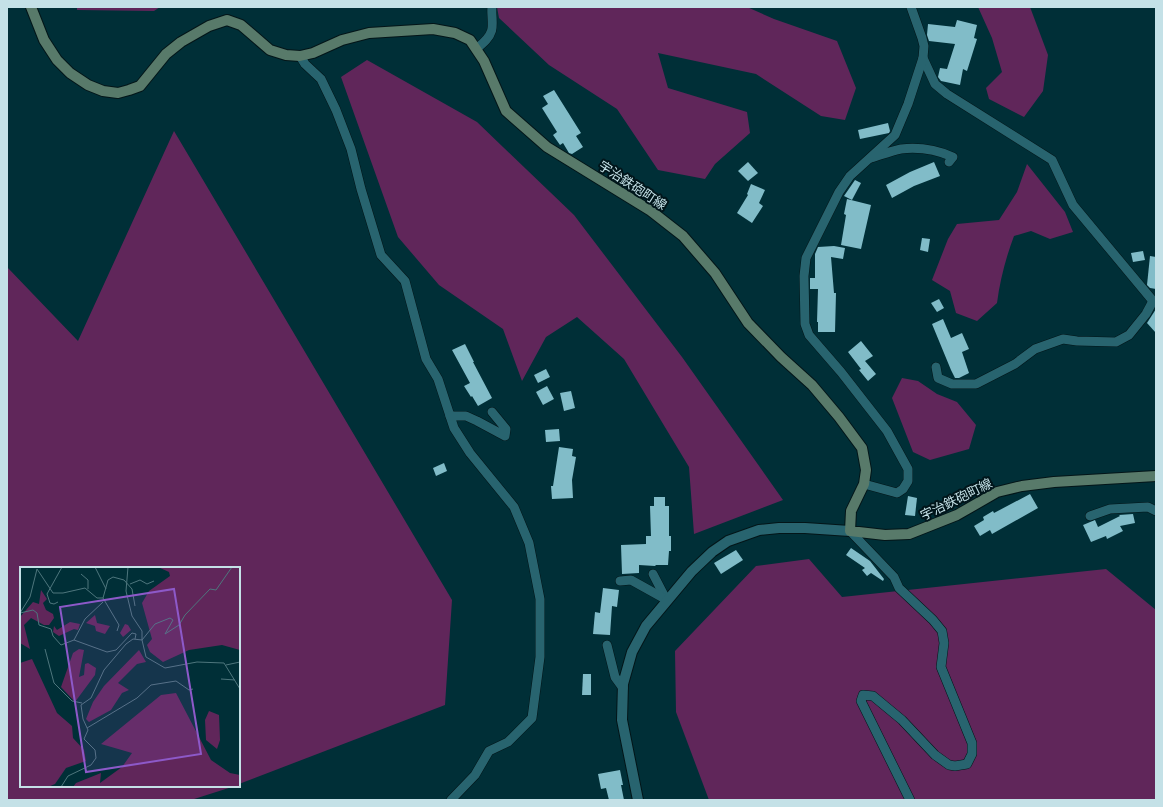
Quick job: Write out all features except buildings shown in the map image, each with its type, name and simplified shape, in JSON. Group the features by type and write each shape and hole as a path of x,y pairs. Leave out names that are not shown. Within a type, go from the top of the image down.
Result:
{"main road":[{"name":"宇治鉄砲町線","path":"31,7 44,40 57,60 70,73 88,85 103,91 118,93 140,86 166,54 181,42 209,26 227,20 241,25 270,50 286,55 300,56 313,54 342,40 369,33 432,29 455,33 470,40 484,61 506,111 547,146 651,211 683,236 715,273 748,323 781,357 812,385 839,417 862,448 866,470 864,484 851,511 850,531 885,535 909,534 957,514 997,492 1022,486 1054,482 1156,476"}],"street":[{"path":"476,49 486,40 492,31 492,7"},
{"path":"864,484 897,493 903,489 908,482 908,469 887,431 837,367 809,335 805,324 804,276 806,258 839,192 850,176 895,135 908,104 923,58 924,46 911,7"},
{"path":"300,56 305,64 321,79 336,110 351,149 361,189 382,255 405,281 426,359 438,379 454,428 470,453 514,507 529,543 540,599 540,656 532,718 508,742 489,751 475,775 451,800"},
{"path":"923,58 935,84 947,94 1052,160 1073,205 1154,302 1129,336 1116,342 1077,341 1063,339 1035,349 1015,364 976,384 952,384 938,378 936,367"},
{"path":"868,159 901,149 923,149 940,151 953,156 950,162"},
{"path":"450,416 466,416 505,436 506,429 492,412"},
{"path":"1090,516 1110,509 1148,507 1156,511"},
{"path":"638,800 622,720 622,684 632,652 646,626 692,571 712,552 728,541 759,530 805,528 850,531 894,577 899,588 933,620 942,631 944,643 941,667 972,742 972,754 966,764 955,766 949,765 935,755 902,720 873,696 863,695 861,701 866,714 910,800"},
{"path":"653,574 667,600"},
{"path":"620,581 631,580 667,600"},
{"path":"607,645 615,677 622,688"}],"shaded area":[{"path":"77,7 160,7 154,11 77,10"},
{"path":"497,7 747,7 774,19 837,41 856,88 845,120 821,116 756,74 658,53 668,88 747,112 750,133 715,164 705,179 658,170 617,109 549,65 499,18"},
{"path":"978,7 1030,7 1048,55 1043,91 1024,117 989,99 986,88 1002,72 992,38"},
{"path":"367,60 477,122 574,215 682,357 783,500 694,534 689,467 624,359 577,317 546,337 522,381 503,329 439,285 398,237 341,77"},
{"path":"174,131 452,600 445,705 240,784 240,567 20,567 20,787 232,787 191,800 7,800 7,267 78,341"},
{"path":"1027,164 1065,212 1073,232 1050,239 1031,231 1014,236 1008,252 997,303 977,321 956,313 950,291 932,280 948,239 957,224 999,220 1017,192"},
{"path":"902,378 918,381 937,394 957,402 976,425 969,449 930,460 913,452 892,398"},
{"path":"809,559 842,597 1106,569 1156,610 1156,800 709,800 676,712 675,651 756,566"}]}
